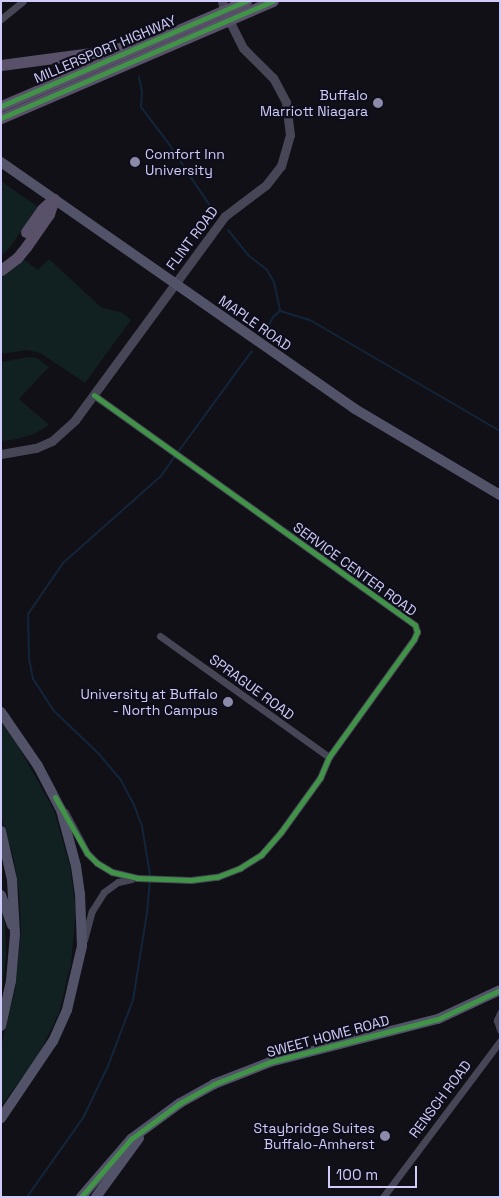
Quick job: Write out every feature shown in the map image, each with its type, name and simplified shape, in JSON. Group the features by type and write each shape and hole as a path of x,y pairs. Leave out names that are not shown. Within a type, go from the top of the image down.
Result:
{"main road":[{"name":"MILLERSPORT HIGHWAY","path":"1,106 246,1"},
{"name":"MILLERSPORT HIGHWAY","path":"1,118 224,10 273,1"},
{"path":"1,65 106,52 154,40"},
{"name":"MAPLE ROAD","path":"1,162 355,409 500,495"},
{"path":"1,262 18,245 42,209 54,199"},
{"path":"1,270 17,258 26,247 49,214 54,199"},
{"path":"1,712 27,749 55,797 67,828 80,894 82,946 67,1010 53,1041 5,1109 1,1118"},
{"path":"1,831 13,885 15,934 12,981 1,1026"},
{"path":"1,895 15,934"},
{"name":"SWEET HOME ROAD","path":"81,1197 125,1145 189,1097 240,1073 270,1062 438,1019 500,990"},
{"name":"SWEET HOME ROAD","path":"96,1197 146,1130"}],"street":[{"path":"1,19 23,1"},
{"name":"FLINT ROAD","path":"1,454 25,452 52,440 76,420 225,216 271,180 281,166 289,143 288,112 283,93 271,75 243,48 224,10"},
{"name":"SERVICE CENTER ROAD","path":"55,797 87,853 97,863 112,872 137,878 191,880 217,877 240,868 260,855 272,844 312,790 329,757 414,639 416,628 94,395"},
{"name":"SPRAGUE ROAD","path":"160,636 329,757"},
{"name":"SERVICE CENTER ROAD","path":"82,946 92,911 104,892 118,882 137,878"},
{"path":"500,1013 498,1020 500,1030"},
{"name":"RENSCH ROAD","path":"383,1197 500,1041"}],"shaded area":[{"path":"1,181 38,207 10,247 1,256"},
{"path":"23,259 38,270 49,259 102,308 121,312 131,320 85,383 40,353 27,350 1,354 1,275"},
{"path":"29,357 37,358 49,367 19,399 49,425 36,433 18,439 1,441 1,362"},
{"path":"297,529 332,552 332,555 328,557 295,533"},
{"path":"1,722 16,742 54,810 70,866 76,910 71,964 59,1013 38,1056 1,1106 1,1046 15,990 21,931 19,892 13,856 1,816"},
{"path":"1,905 5,924 6,956 1,999"}],"waterway":[{"path":"139,77 142,92 141,107 169,144 214,212"},
{"path":"228,230 248,255 267,270 274,282 280,311"},
{"path":"266,331 273,317 280,311 310,320 500,431"},
{"path":"178,452 252,351"},
{"path":"150,875 142,826 133,803 120,779 101,756 54,711 33,679 29,658 28,614 63,563 161,476 175,456"},
{"path":"27,1197 83,1118 108,1066 133,1000 147,913 150,880"}],"cycle path":[{"path":"1,106 246,1"},
{"path":"1,118 273,1"},
{"path":"55,797 87,853 97,863 112,872 137,878 191,880 217,877 240,868 261,855 281,832 320,778 329,757 414,639 417,632 415,625 94,395"},
{"path":"81,1197 131,1139 180,1103 214,1084 270,1062 438,1019 500,990"}],"place":[{"name":"Buffalo Marriott Niagara","path":"378,103"},
{"name":"Comfort Inn University","path":"135,162"},
{"name":"University at Buffalo - North Campus","path":"228,702"},
{"name":"Staybridge Suites Buffalo-Amherst","path":"385,1136"}]}
